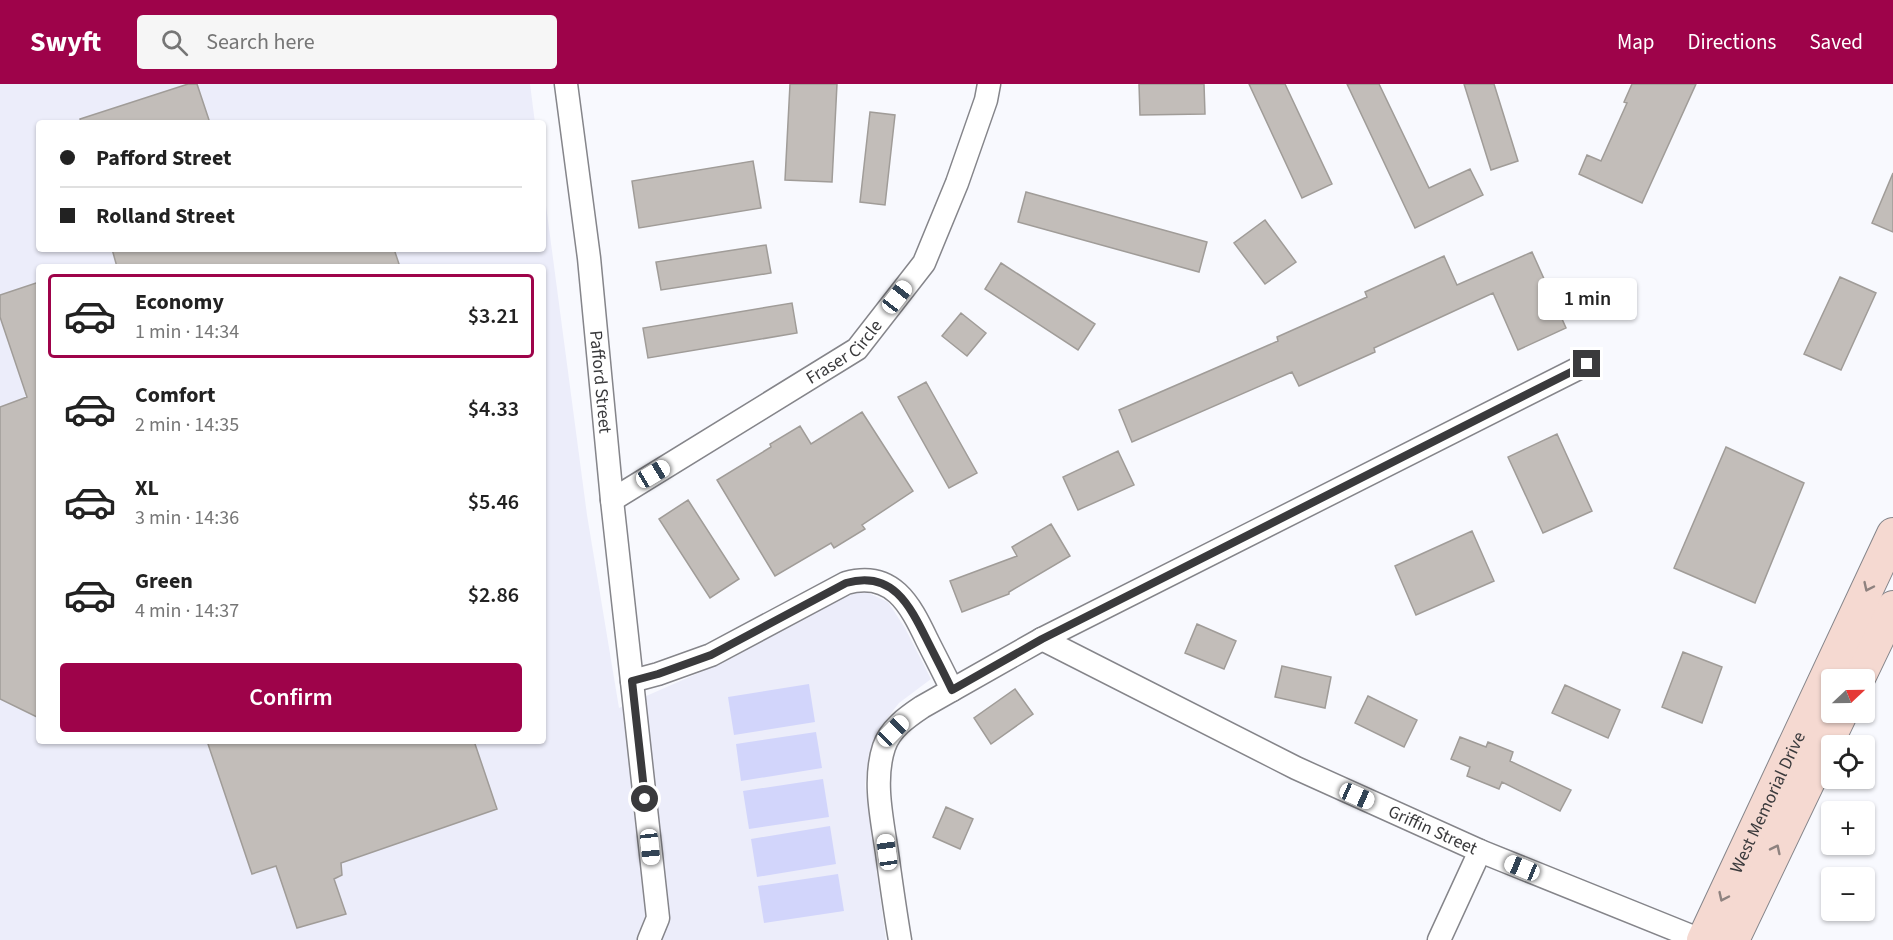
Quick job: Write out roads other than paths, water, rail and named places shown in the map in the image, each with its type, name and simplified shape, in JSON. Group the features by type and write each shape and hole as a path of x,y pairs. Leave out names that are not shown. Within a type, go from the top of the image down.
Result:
{"main road":[{"name":"West Memorial Drive","path":"1702,940 1893,534"},
{"path":"1863,669 1893,607"},
{"name":"West Memorial Drive","path":"1733,940 1837,723"}],"street":[{"name":"Pafford Street","path":"566,84 589,258 612,500 658,918 649,940"},
{"name":"Fraser Circle","path":"612,500 857,349 924,263 968,152 986,100 989,84"},
{"path":"900,940 880,807 880,767 884,746 893,731 906,718 1042,639 1587,364"},
{"path":"632,681 711,655 846,583 861,579 873,580 886,585 900,595 916,618 952,690"},
{"name":"Griffin Street","path":"1042,639 1296,768 1480,851 1702,940"},
{"path":"1440,940 1480,851"}]}
